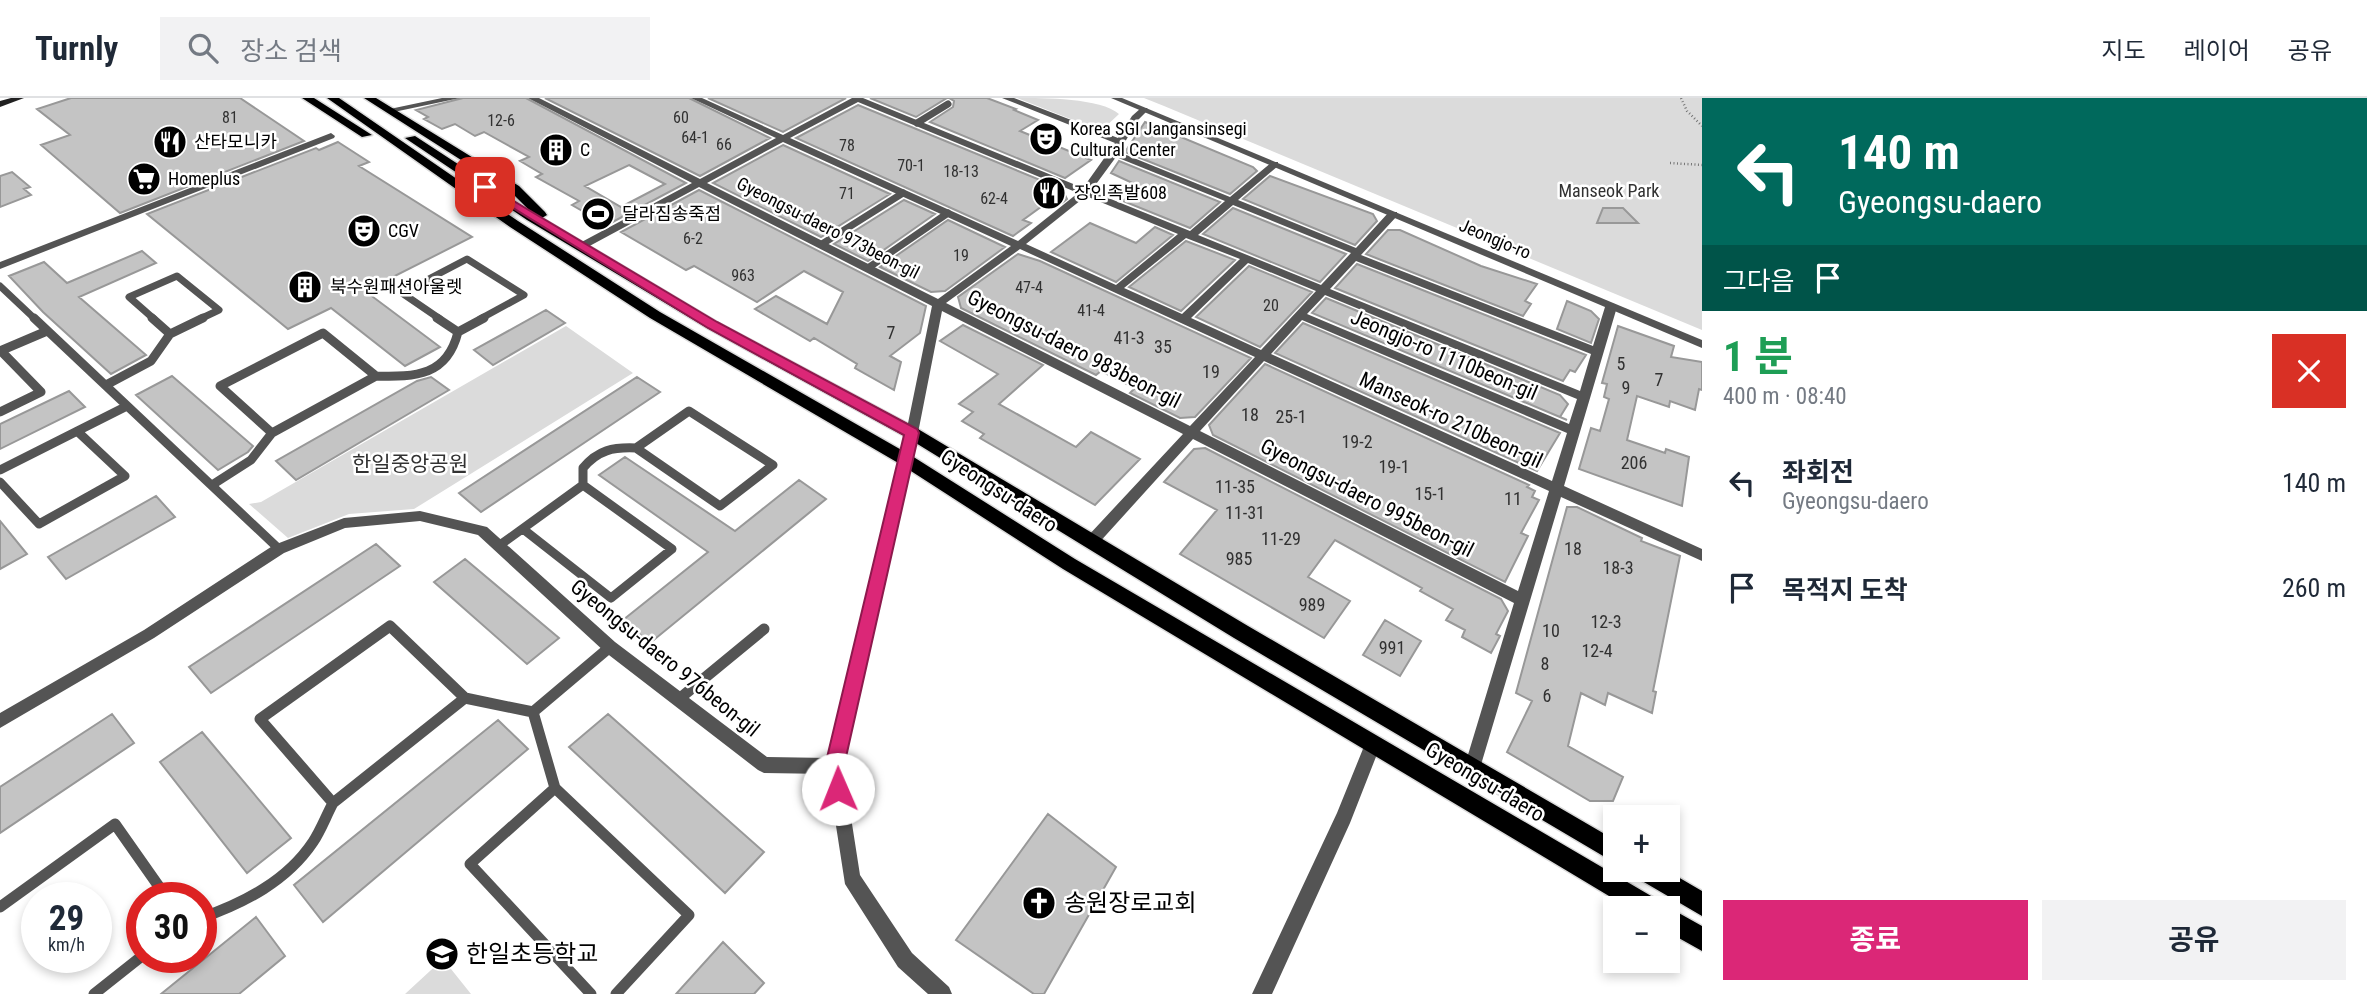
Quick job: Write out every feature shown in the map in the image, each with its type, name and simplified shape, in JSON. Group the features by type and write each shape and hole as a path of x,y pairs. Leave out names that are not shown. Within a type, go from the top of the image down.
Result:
{"main road":[{"path":"0,104 20,98"},
{"path":"307,98 512,232 531,236"},
{"name":"Gyeongsu-daero","path":"332,98 531,236 655,316 906,460 1069,564 1629,896"},
{"name":"Gyeongsu-daero","path":"349,98 580,247 712,325 912,433 1603,845"},
{"path":"369,98 515,189 558,232"},
{"path":"743,365 774,367 799,383 810,379"},
{"path":"1556,853 1569,824"},
{"path":"1665,882 1702,904"},
{"path":"1680,926 1702,939"}],"street":[{"path":"389,110 456,98"},
{"name":"Gyeongsu-daero 973beon-gil","path":"532,98 938,304"},
{"name":"Manseok-ro 210beon-gil","path":"695,98 1702,555"},
{"path":"580,247 857,98"},
{"name":"Jeongjo-ro 1110beon-gil","path":"857,98 1584,397"},
{"path":"1006,98 1120,142"},
{"name":"Jeongjo-ro","path":"1115,98 1702,344"},
{"path":"942,994 905,960 851,878 835,766 906,460 938,304 1085,192 1114,153 1135,118 1144,110"},
{"path":"0,266 331,136"},
{"path":"1114,153 1232,199 1355,254 1598,352"},
{"path":"1116,290 1275,164"},
{"name":"Gyeongsu-daero 983beon-gil","path":"1092,541 1393,214"},
{"path":"1183,320 1246,260"},
{"name":"Gyeongsu-daero 983beon-gil","path":"938,304 1191,432"},
{"path":"1472,768 1611,307"},
{"name":"Jeongjo-ro 1110beon-gil","path":"1299,315 1574,431"},
{"name":"Gyeongsu-daero 995beon-gil","path":"1191,432 1524,601"},
{"name":"Gyeongsu-daero 976beon-gil","path":"0,721 149,634 279,549 344,523 420,516 482,531 610,647 764,765 835,766"},
{"path":"1262,994 1344,817 1373,744"}],"lane":[{"path":"917,123 948,104"},
{"path":"822,244 902,193"},
{"path":"867,268 948,213"},
{"path":"212,485 251,460 272,433 376,376 398,377 429,369 451,354 458,332 524,295 467,259 402,293 458,332"},
{"path":"106,385 151,362 170,334 219,310 177,276 129,298 170,334"},
{"path":"2,291 279,549"},
{"path":"0,412 41,392 0,351 47,331"},
{"path":"272,433 220,386 323,333 376,376"},
{"path":"0,470 127,406"},
{"path":"583,485 583,468 594,454 614,447 636,448 720,506 773,465 689,411 636,448"},
{"path":"0,482 39,524 125,476 77,431"},
{"path":"499,545 583,485"},
{"path":"523,529 611,598 672,549 583,485"},
{"path":"333,803 260,719 390,626 465,698 533,712"},
{"path":"680,699 764,629"},
{"path":"533,712 610,647"},
{"path":"217,913 272,885 312,844 333,803 465,698"},
{"path":"533,712 555,788 689,915 616,994"},
{"path":"555,788 470,864 591,994"},
{"path":"0,907 115,824 156,882"},
{"path":"94,994 126,969"}],"path":[{"path":"1681,98 1687,111 1702,126"},
{"path":"1670,163 1702,164"}],"green space":[{"path":"1017,98 1086,102 1119,114 1101,131"},
{"name":"Manseok Park","path":"1144,98 1702,98 1702,330 1164,106"},
{"name":"한일중앙공원","path":"566,326 633,373 414,509 349,514 288,538 249,504 261,502"},
{"path":"443,959 471,994 405,994"}],"building":[{"name":"Homeplus","path":"71,98 240,98 304,141 120,213 41,145 70,135 37,109"},
{"path":"463,98 526,98 686,183 607,225 572,205 579,201 536,177 542,174 520,161 529,157 484,132 475,136 455,124 442,129 424,119 428,117 416,110","holes":["629,165 665,184 621,207 585,186"]},
{"path":"545,98 689,98 770,138 700,176"},
{"path":"708,98 846,98 783,132"},
{"path":"870,98 947,98 916,117"},
{"path":"949,98 987,98 1016,109 1014,110 1038,120 1020,131 1091,160 1065,178 930,122 953,107 954,101"},
{"path":"858,105 1062,189 1067,199 1062,203 1052,199 1023,220 1031,223 1013,236 796,138"},
{"path":"1145,122 1257,171 1230,194 1125,152"},
{"name":"북수원패션아울렛","path":"338,142 369,162 359,166 472,237 365,291 440,347 405,366 331,308 288,329 147,214 316,148 319,150"},
{"path":"783,145 890,194 821,237 713,183"},
{"path":"1119,161 1220,202 1190,228 1123,201 1141,187 1111,173"},
{"path":"12,172 30,187 24,189 31,195 0,207 0,176"},
{"path":"1270,176 1373,214 1377,221 1355,245 1243,199"},
{"path":"699,190 926,306 920,333 890,356 901,362 894,390 855,368 857,364 814,338 810,341 755,309 776,296 827,324 843,292 804,271 757,302 694,266 686,270 621,232"},
{"path":"904,200 935,214 868,261 834,244"},
{"path":"1233,208 1346,254 1320,282 1203,234"},
{"path":"1603,208 1623,208 1638,223 1597,223"},
{"path":"948,220 1005,247 945,291 931,292 880,267"},
{"path":"1090,223 1136,243 1155,227 1173,235 1116,282 1051,252"},
{"path":"1388,230 1400,230 1481,266 1537,284 1525,301 1531,304 1523,316 1366,254"},
{"path":"1186,241 1235,260 1181,311 1129,287"},
{"path":"142,251 156,263 79,297 146,355 111,374 43,312 9,276 44,262 67,283"},
{"path":"1018,254 1040,261 1251,358 1195,417 1180,418 1130,393 1135,388 1101,371 1096,375 961,308 958,297"},
{"path":"1357,264 1586,355 1575,372 1570,370 1563,381 1335,288"},
{"path":"1249,266 1312,292 1260,347 1196,317"},
{"path":"1326,298 1560,395 1568,404 1560,417 1567,420 1312,313"},
{"path":"1567,301 1591,311 1599,319 1591,343 1557,329"},
{"path":"546,310 565,323 493,365 474,350"},
{"path":"1303,323 1560,433 1537,471 1275,353"},
{"path":"963,325 1043,365 999,404 1076,447 1091,432 1140,459 1095,505 980,438 984,434 962,421 973,412 959,404 998,374 940,341"},
{"path":"1618,326 1674,346 1671,357 1702,362 1702,390 1699,389 1695,410 1670,401 1669,407 1637,396 1627,440 1665,453 1666,449 1689,457 1682,506 1579,469 1591,428 1600,431 1609,399 1604,397 1607,384 1602,383"},
{"path":"1265,364 1529,485 1527,487 1535,491 1532,497 1539,500 1521,533 1528,536 1505,582 1213,435 1209,425"},
{"path":"172,376 253,446 248,452 218,470 136,395"},
{"path":"431,377 449,390 296,480 276,461 417,381"},
{"path":"637,377 660,392 481,512 459,493"},
{"path":"69,391 85,407 0,449 0,424"},
{"path":"1205,448 1501,599 1508,611 1496,634 1500,636 1491,653 1462,637 1465,630 1446,620 1453,609 1420,591 1422,588 1335,540 1308,577 1350,601 1324,638 1180,554 1217,510 1164,482 1194,449"},
{"path":"625,457 735,531 799,480 826,499 650,643 623,620 708,552 599,475"},
{"path":"156,496 175,517 66,579 48,557"},
{"path":"1567,507 1577,507 1642,538 1641,541 1680,556 1653,691 1656,692 1652,713 1608,693 1605,705 1581,693 1568,746 1623,777 1613,801 1590,801 1507,752 1532,701 1516,693"},
{"path":"0,521 27,554 0,569"},
{"path":"376,544 400,566 211,693 189,667"},
{"path":"465,559 559,638 527,664 434,582"},
{"path":"1385,620 1421,641 1400,676 1363,655"},
{"path":"112,714 134,743 0,833 0,787"},
{"path":"608,714 764,852 725,893 569,747"},
{"path":"498,720 528,749 323,922 294,885"},
{"path":"202,732 291,838 247,873 160,762"},
{"name":"송원장로교회","path":"1048,814 1116,867 1044,994 1034,994 956,940"},
{"path":"256,917 285,956 239,994 161,994 187,973 217,973 217,949"},
{"path":"723,942 764,983 754,994 676,994"}],"place":[{"name":"Korea SGI Jangansinsegi Cultural Center","path":"1046,139"},
{"name":"산타모니카","path":"170,142"},
{"name":"C","path":"556,150"},
{"name":"Homeplus","path":"144,179"},
{"name":"장인족발608","path":"1049,193"},
{"name":"달라짐송죽점","path":"598,214"},
{"name":"CGV","path":"364,231"},
{"name":"북수원패션아울렛","path":"305,287"},
{"name":"송원장로교회","path":"1039,903"},
{"name":"한일초등학교","path":"442,954"}],"route":[{"path":"485,187 712,325 912,433 835,766 838,789"}]}
